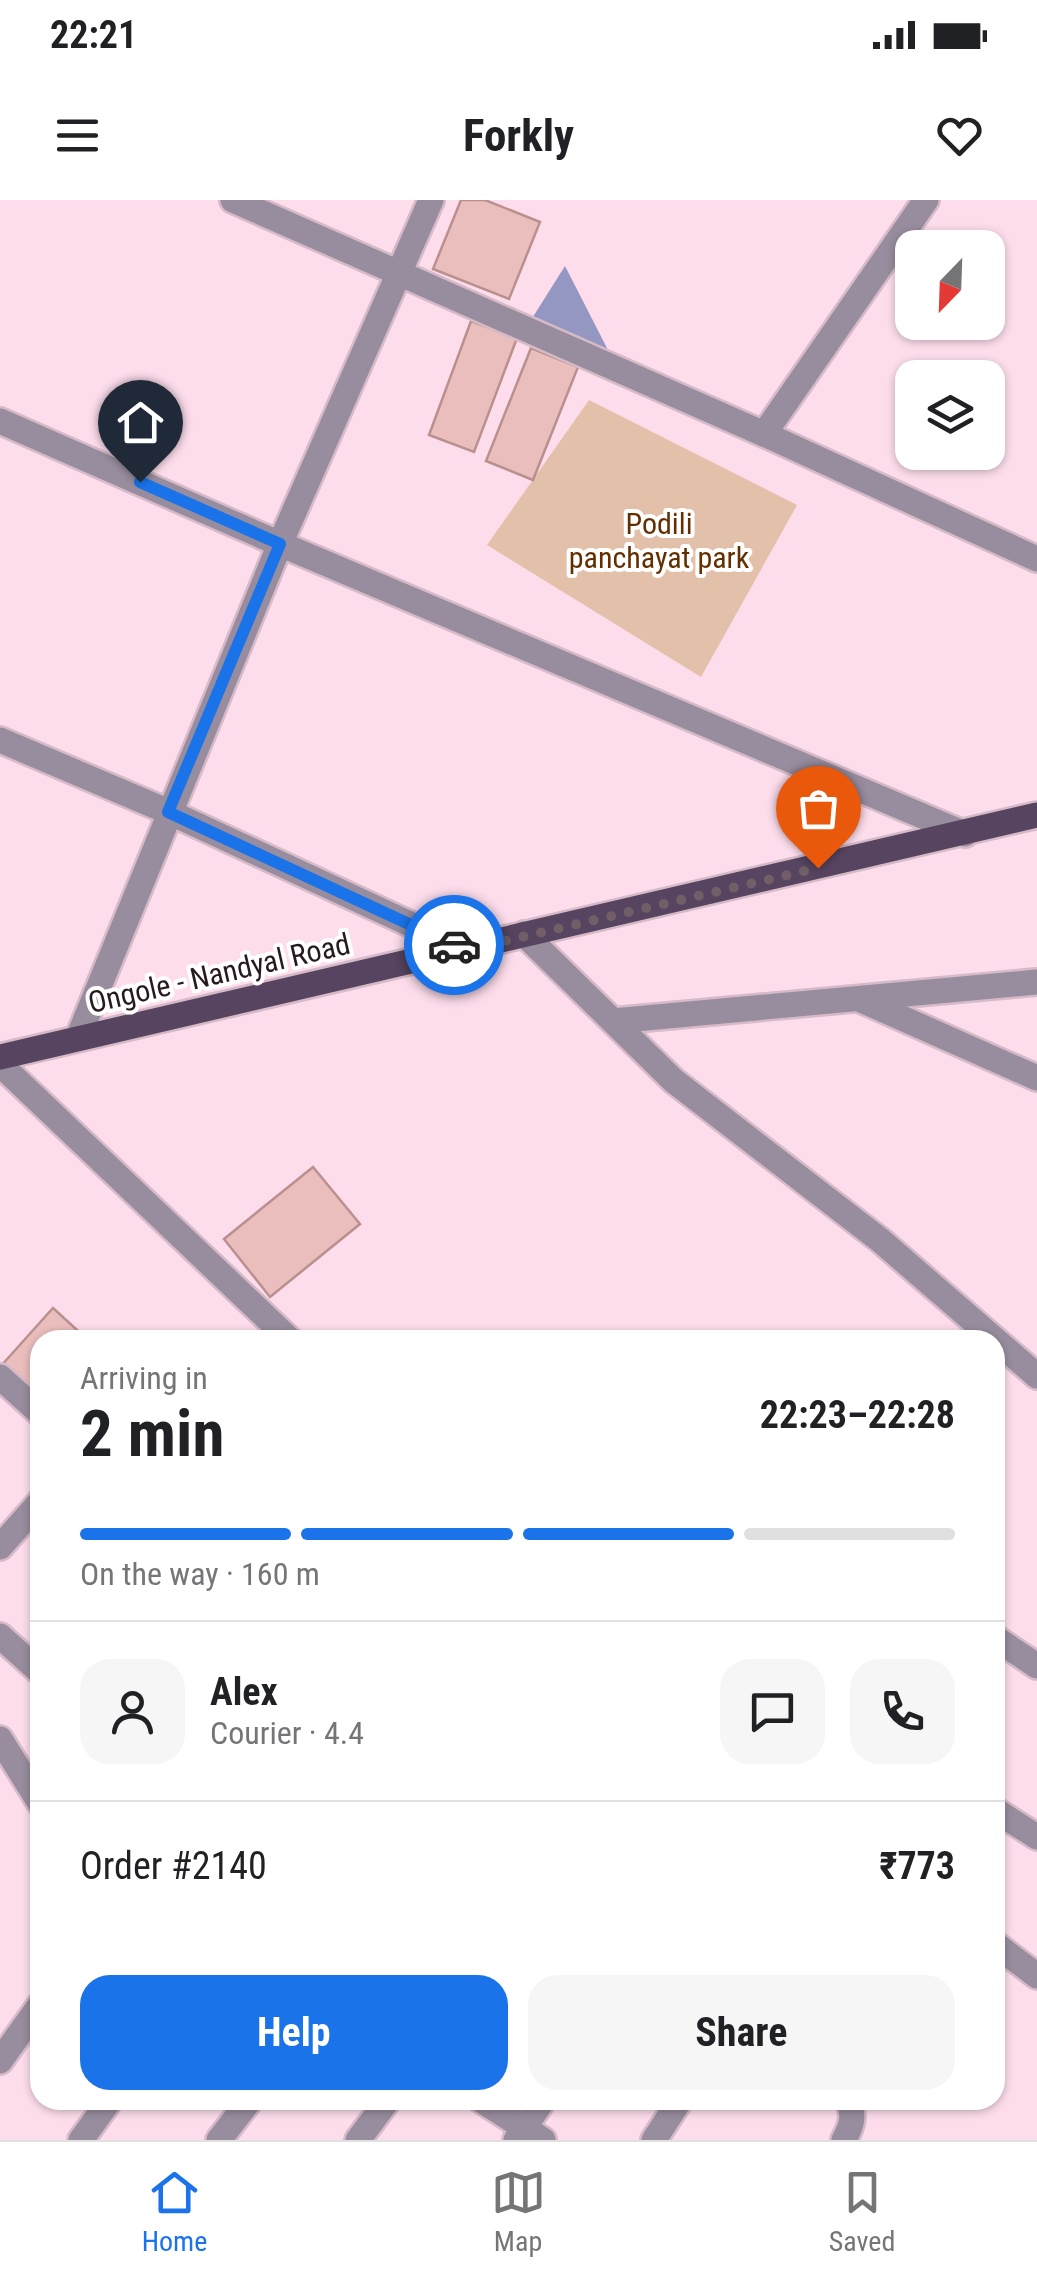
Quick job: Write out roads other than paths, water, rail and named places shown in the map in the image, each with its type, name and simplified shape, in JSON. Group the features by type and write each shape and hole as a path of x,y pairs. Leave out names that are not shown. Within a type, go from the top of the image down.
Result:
{"main road":[{"name":"Ongole - Nandyal Road","path":"0,1060 78,1038 1037,815"}],"street":[{"path":"233,200 1037,559"},
{"path":"78,1038 280,544 431,200"},
{"path":"764,434 926,200"},
{"path":"0,421 964,834"},
{"path":"0,740 168,812 466,950"},
{"path":"524,934 674,1081 880,1240 984,1330"},
{"path":"613,1021 1037,982"},
{"path":"854,997 1037,1078"},
{"path":"0,1060 280,1330"},
{"path":"1005,1348 1037,1376"},
{"path":"0,1377 30,1404"},
{"path":"0,1547 30,1513"},
{"path":"0,1636 30,1663"},
{"path":"1005,1645 1037,1666"},
{"path":"0,1739 30,1787"},
{"path":"1005,1816 1037,1837"},
{"path":"1005,1952 1037,1976"},
{"path":"0,2061 30,2019"},
{"path":"81,2140 103,2110"},
{"path":"219,2140 242,2110"},
{"path":"358,2140 380,2110"},
{"path":"494,2110 528,2136 539,2110"},
{"path":"654,2140 674,2110"},
{"path":"844,2140 852,2123 852,2110"}],"water":[{"path":"565,266 610,354 531,320"}],"park label":[{"name":"Podili panchayat park","path":"659,540"}]}
